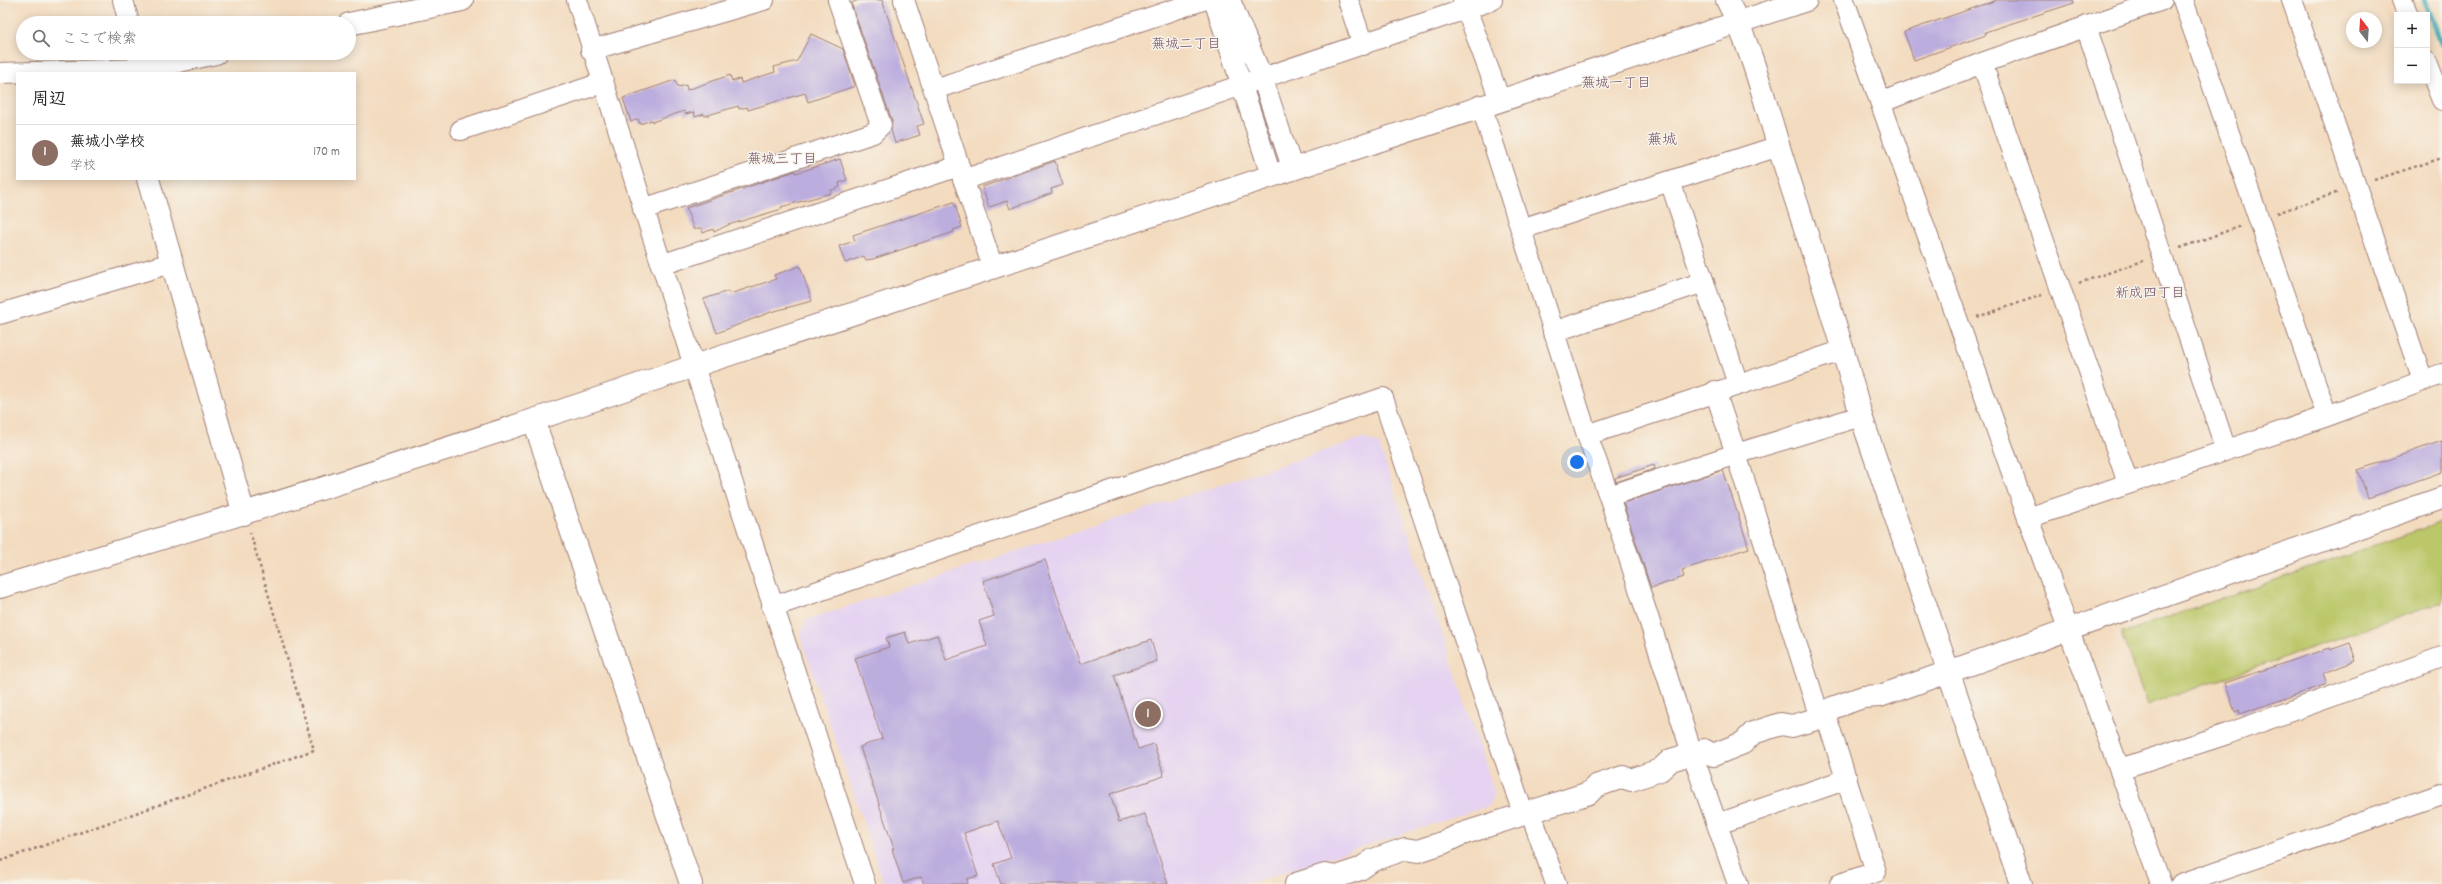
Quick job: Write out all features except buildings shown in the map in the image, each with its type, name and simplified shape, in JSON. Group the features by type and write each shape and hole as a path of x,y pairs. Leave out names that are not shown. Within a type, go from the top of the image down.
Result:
{"street":[{"path":"123,0 127,16"},
{"path":"356,23 462,0"},
{"path":"576,0 772,607 865,884"},
{"path":"591,50 764,0"},
{"path":"643,210 873,133 881,125 838,0"},
{"path":"906,0 993,268"},
{"path":"935,89 1203,0"},
{"path":"1214,0 1271,174"},
{"path":"1230,0 1262,77 1292,167"},
{"path":"1348,0 1363,45"},
{"path":"661,265 961,173 1363,45 1465,4 1492,0"},
{"path":"1727,0 1739,22 1844,350 1861,416 1946,671 2021,884"},
{"path":"0,587 244,514 534,421 694,366 993,268 1292,167 1806,0"},
{"path":"1844,0 1882,102 2028,518 2161,884"},
{"path":"1882,102 1982,63 2086,26 2134,4 2162,0"},
{"path":"2183,0 2327,416"},
{"path":"2292,0 2423,381"},
{"path":"2402,0 2407,12"},
{"path":"1465,4 1491,103 1521,230 1586,435 1609,496 1692,753 1738,884"},
{"path":"2086,26 2226,450"},
{"path":"0,72 140,65 172,60"},
{"path":"1982,63 2128,483"},
{"path":"2430,70 2442,100"},
{"path":"461,130 602,83"},
{"path":"1521,230 1779,146"},
{"path":"148,180 244,514"},
{"path":"1670,181 1738,384"},
{"path":"0,314 161,266"},
{"path":"1553,332 1704,282"},
{"path":"1586,435 1715,391 1844,350"},
{"path":"2028,518 2327,416 2442,374"},
{"path":"1715,391 1878,878 1840,884"},
{"path":"772,607 1383,398 1527,812 1556,884"},
{"path":"1609,496 1736,454 1861,416"},
{"path":"534,421 691,884"},
{"path":"1296,884 1325,875 1336,877 1360,870 1373,860 1405,849 1418,851 1527,812 1588,793 1596,786 1623,777 1631,780 1660,770 1671,760 1692,753 1704,750 1712,755 1743,743 1753,733 1781,724 1792,726 1823,716 1832,708 1863,696 1880,696 1946,671 2442,498"},
{"path":"2120,769 2227,734 2442,657"},
{"path":"1718,824 1846,779"},
{"path":"2181,884 2442,794"}],"path":[{"path":"1959,322 2162,255 2259,219 2442,158"},
{"path":"0,860 314,750 244,514"}],"shaded area":[{"path":"1363,438 1379,444 1495,793 1489,806 1247,884 884,884 800,635 806,620"}],"green space":[{"path":"2442,522 2442,602 2147,705 2122,633"}],"waterway":[{"path":"2425,0 2442,44"}],"place":[{"name":"蕪城小学校","path":"1148,714"}],"district":[{"name":"蕪城二丁目","path":"1186,43"},
{"name":"蕪城一丁目","path":"1616,82"},
{"name":"蕪城","path":"1662,139"},
{"name":"蕪城三丁目","path":"782,158"},
{"name":"新成四丁目","path":"2150,292"}]}
